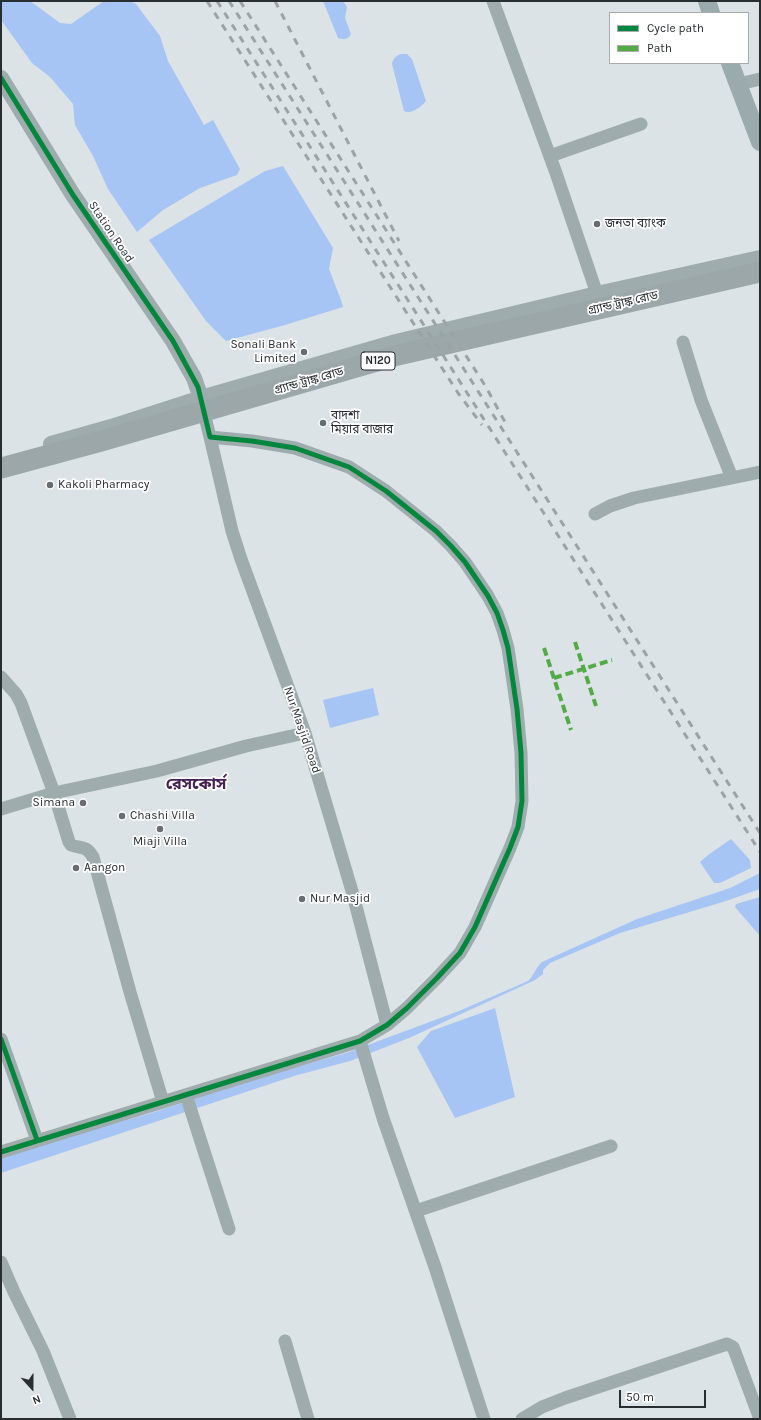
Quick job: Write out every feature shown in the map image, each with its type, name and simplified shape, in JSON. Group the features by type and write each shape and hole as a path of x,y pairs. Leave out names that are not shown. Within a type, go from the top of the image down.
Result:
{"highway":[{"name":"গ্র্যান্ড ট্রাঙ্ক রোড","path":"1,468 101,442 398,355 527,324 760,272"}],"main road":[{"path":"707,1 711,12"},
{"path":"730,64 760,142"}],"street":[{"path":"493,1 550,156 597,294"},
{"name":"Station Road","path":"1,78 74,195 173,341 194,378 201,398"},
{"path":"738,84 760,79"},
{"path":"550,156 641,124"},
{"path":"1,458 111,427 201,398 396,342 597,294 760,258"},
{"path":"1,478 206,421 326,384 460,346 760,282"},
{"path":"683,342 701,400 732,478"},
{"name":"Nur Masjid Road","path":"201,398 238,552 305,733 352,890 387,1025"},
{"path":"1,1152 360,1041 387,1025 436,980 460,953 475,927 488,899 518,827 522,801 521,753 508,648 497,613 488,596 465,562 436,531 392,496 349,467 295,448 252,441 210,437"},
{"path":"595,514 610,506 634,498 760,472"},
{"path":"1,677 16,694 21,703 54,793 69,842 71,845 89,850 93,857 130,992 163,1102"},
{"path":"1,810 54,793 157,771 246,746 305,733"},
{"path":"1,1039 37,1140"},
{"path":"360,1041 367,1060 383,1118 416,1211 484,1419"},
{"path":"186,1095 228,1229"},
{"path":"416,1211 611,1146"},
{"path":"1,1262 42,1351 70,1419"},
{"path":"285,1341 308,1419"},
{"path":"522,1419 542,1407 565,1398 727,1344 733,1347 760,1419"}],"water":[{"path":"1,1 30,1 60,23 71,24 104,1 129,1 136,4 160,36 168,61 204,125 213,120 240,169 237,175 200,188 163,210 137,232 108,189 93,156 75,125 73,104 50,77 32,63 1,20"},
{"path":"323,1 343,1 347,7 345,18 351,34 348,38 338,38"},
{"path":"401,54 407,54 412,59 426,101 419,108 410,112 404,111 392,64 393,60"},
{"path":"283,166 333,248 329,269 343,307 226,341 206,321 149,240 265,171"},
{"path":"373,688 379,715 330,728 323,700"},
{"path":"731,839 750,860 751,868 720,883 714,883 700,862"},
{"path":"760,873 760,889 726,901 620,933 550,963 543,970 543,974 535,980 409,1038 350,1061 294,1076 1,1173 1,1157 20,1150 148,1114 253,1080 349,1052 459,1011 528,981 542,962 637,919 730,888"},
{"path":"760,897 760,936 735,907 736,904"},
{"path":"495,1008 515,1097 455,1118 417,1047 431,1031"}],"railway":[{"path":"207,1 458,393 482,425"},
{"path":"217,1 760,852"},
{"path":"229,1 760,833"},
{"path":"240,1 486,387 506,424"},
{"path":"275,1 399,241"}],"marked path":[{"path":"575,642 596,706"},
{"path":"544,648 571,730"},
{"path":"554,678 612,660"}],"cycle path":[{"path":"1,78 73,195 173,341 198,387 210,437 252,441 295,448 349,467 386,491 436,531 465,562 488,596 497,613 508,648 517,709 521,753 522,801 518,827 510,848 475,927 460,953 407,1008 387,1025 360,1041 1,1152"},
{"path":"1,1039 37,1140"}],"place":[{"name":"জনতা ব্যাংক","path":"597,224"},
{"name":"Sonali Bank Limited","path":"304,352"},
{"name":"বাদশা মিয়ার বাজার","path":"323,423"},
{"name":"Kakoli Pharmacy","path":"50,485"},
{"name":"Simana","path":"83,803"},
{"name":"Chashi Villa","path":"122,816"},
{"name":"Miaji Villa","path":"160,829"},
{"name":"Aangon","path":"76,868"},
{"name":"Nur Masjid","path":"302,899"}],"district":[{"name":"রেসকোর্স","path":"196,784"}]}
